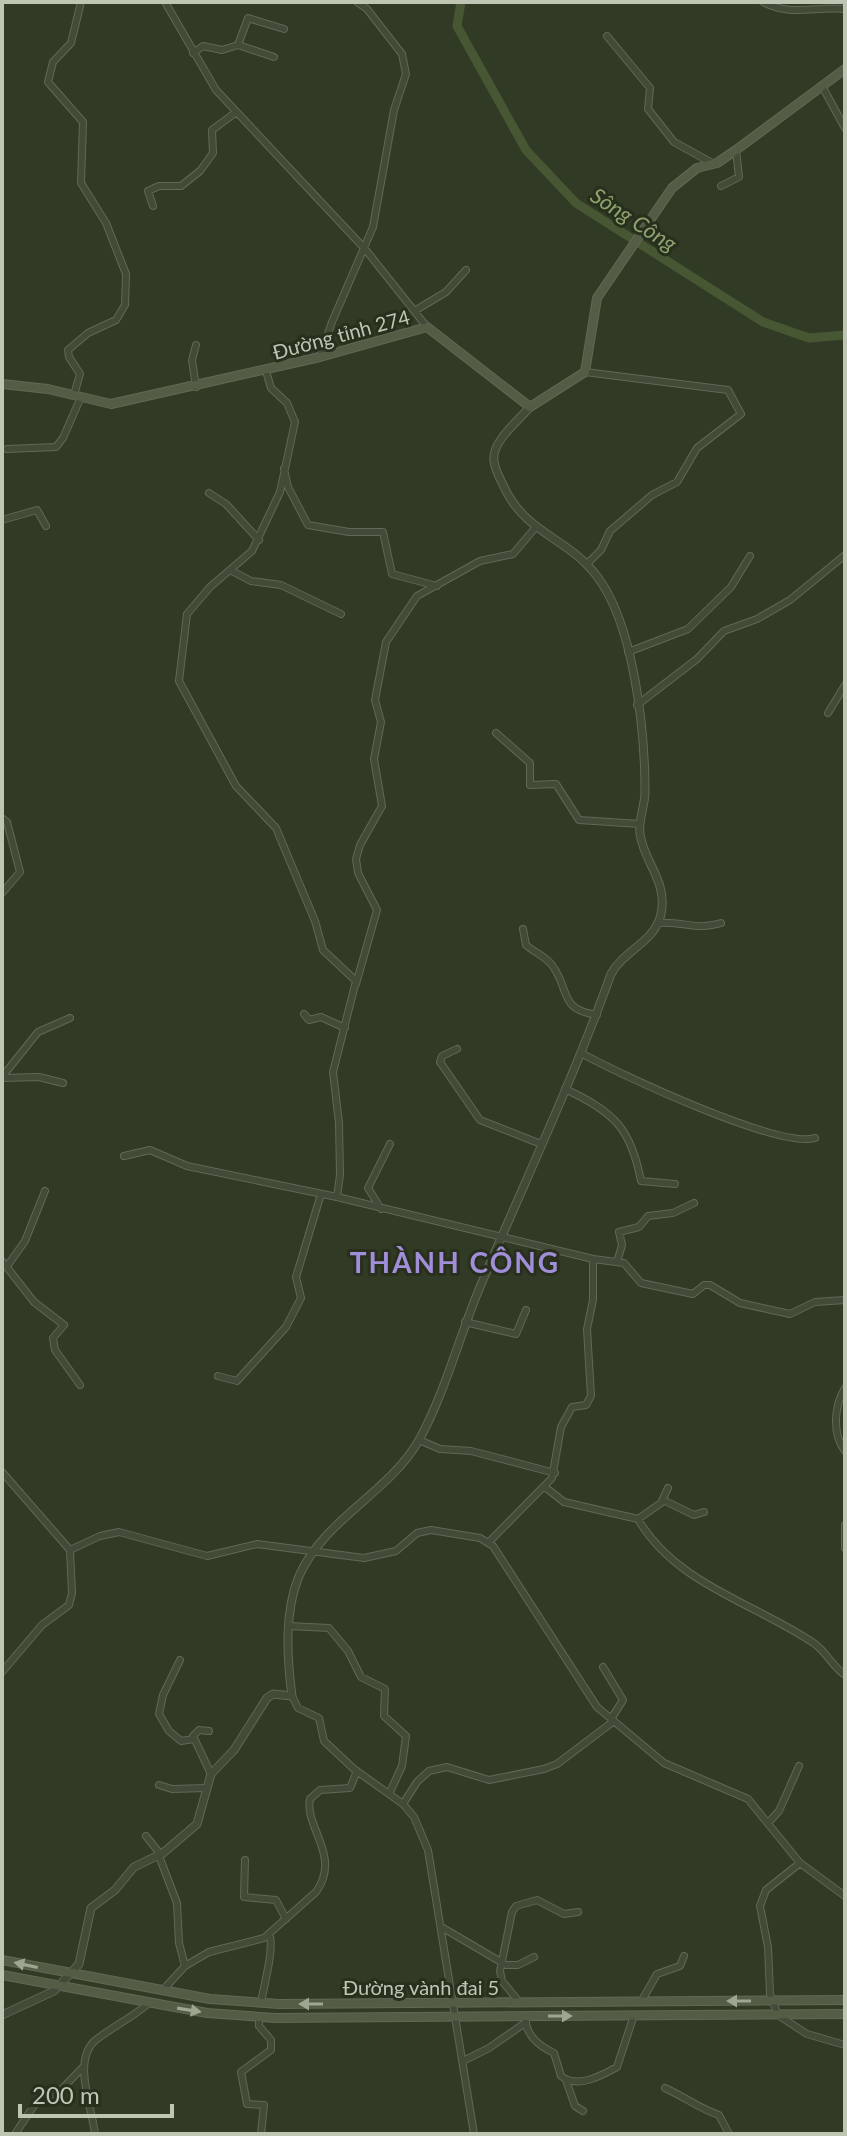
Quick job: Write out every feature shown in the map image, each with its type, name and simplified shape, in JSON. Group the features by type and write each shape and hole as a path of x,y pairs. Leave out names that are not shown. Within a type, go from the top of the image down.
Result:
{"main road":[{"path":"530,407 585,372 593,309 621,262 682,177 714,164 736,150 845,69"},
{"name":"Đường tỉnh 274","path":"2,384 111,404 266,371 427,327 530,407"},
{"name":"Đường vành đai 5","path":"2,1960 162,1991 261,2003 845,2000"},
{"name":"Đường vành đai 5","path":"2,1975 149,2003 259,2017 525,2020 634,2015 845,2014"}],"street":[{"path":"165,2 193,53 235,113 365,249 427,327"},
{"path":"320,357 365,249 381,200 394,110 406,74 402,54 367,9 357,2"},
{"path":"763,2 794,12 845,9"},
{"path":"7,449 56,447 78,396 80,374 68,350 92,331 116,320 127,295 124,266 106,223 81,183 83,122 48,82 53,62 71,43 80,3"},
{"path":"238,45 248,18 284,29"},
{"path":"607,36 650,88 648,109 674,142 714,164"},
{"path":"193,53 203,46 222,50 238,45 274,57"},
{"path":"822,86 845,128"},
{"path":"153,206 148,191 159,186 181,186 200,171 213,153 212,130 235,113"},
{"path":"721,186 739,177 736,150"},
{"path":"416,310 451,288 466,270"},
{"path":"196,345 192,360 196,387"},
{"path":"266,371 271,388 287,403 295,422 280,492 259,540 197,599 184,618 179,681 236,786 276,828 315,921 323,950 352,976 356,984"},
{"path":"585,372 728,390 741,414 697,448 677,482 652,495 610,531 601,550 587,564"},
{"path":"474,2134 428,1850 414,1817 403,1804 357,1771 324,1741 319,1718 298,1708 292,1696 287,1654 299,1577 325,1535 408,1457 419,1440 465,1322 615,967 651,934 658,923 661,885 641,840 645,791 637,705 628,652 611,597 587,564 535,528 514,507 493,461 497,445 530,407"},
{"path":"283,469 288,487 308,525 349,532 383,532 392,574 437,586"},
{"path":"209,493 226,504 259,540"},
{"path":"2,520 37,510 46,526"},
{"path":"337,1197 340,1175 339,1123 333,1078 377,910 358,873 356,859 360,845 382,806 374,759 381,722 375,700 386,642 397,630 414,599 480,561 513,554 535,528"},
{"path":"637,705 701,656 724,631 757,619 790,600 845,555"},
{"path":"628,652 688,629 737,580 750,556"},
{"path":"230,570 251,581 281,585 341,614"},
{"path":"828,713 845,685"},
{"path":"496,733 530,763 530,785 556,784 579,820 640,824"},
{"path":"2,818 7,822 20,872 2,893"},
{"path":"658,923 685,922 701,929 721,923"},
{"path":"523,929 526,945 554,969 571,1006 597,1015"},
{"path":"304,1014 309,1020 321,1017 345,1028"},
{"path":"2,1077 38,1032 70,1018"},
{"path":"457,1049 442,1056 440,1062 480,1120 541,1144"},
{"path":"581,1053 633,1082 679,1100 779,1135 801,1140 815,1138"},
{"path":"2,1060 8,1069"},
{"path":"2,1077 39,1077 63,1083"},
{"path":"565,1089 591,1102 624,1128 630,1149 639,1160 641,1181 675,1184"},
{"path":"381,1209 368,1188 390,1144"},
{"path":"124,1156 144,1149 187,1166 337,1197 593,1259 627,1264 639,1281 663,1290 693,1294 710,1285 740,1303 785,1314 813,1303 845,1300"},
{"path":"45,1191 25,1241 5,1263 34,1302 64,1325 53,1338 54,1347 80,1385"},
{"path":"218,1376 237,1381 286,1327 301,1298 296,1277 321,1194"},
{"path":"617,1262 622,1245 619,1232 639,1227 648,1216 673,1213 694,1203"},
{"path":"489,1542 545,1487 555,1473 564,1421 572,1407 586,1405 591,1396 587,1329 593,1300 593,1259"},
{"path":"465,1322 516,1334 526,1310"},
{"path":"845,1388 836,1404 838,1422 835,1435 845,1451"},
{"path":"419,1440 440,1449 471,1451 555,1473"},
{"path":"2,1472 70,1550 72,1593 69,1605 42,1625 2,1672"},
{"path":"545,1487 564,1502 638,1519 650,1514 663,1500 668,1488"},
{"path":"663,1500 694,1515 704,1512"},
{"path":"638,1519 675,1561 712,1587 815,1644 845,1675"},
{"path":"845,1525 845,1548"},
{"path":"70,1550 100,1536 119,1532 207,1556 257,1544 352,1558 390,1553 417,1533 431,1530 489,1542 594,1702 670,1766 748,1799 800,1863 845,1896"},
{"path":"289,1626 329,1628 348,1651 361,1677 385,1689 384,1716 406,1736 402,1766 390,1792"},
{"path":"180,1660 164,1693 159,1714 181,1741 194,1739"},
{"path":"403,1804 417,1782 429,1771 447,1767 489,1780 551,1767 613,1720 623,1700 603,1667"},
{"path":"2,2015 58,1987 82,1959 91,1908 115,1890 134,1867 160,1855 197,1824 211,1774 234,1750 267,1698 273,1694 292,1696"},
{"path":"194,1739 199,1730 209,1731"},
{"path":"194,1739 211,1774"},
{"path":"768,1823 779,1811 783,1795 799,1766"},
{"path":"162,1991 185,1966 215,1949 257,1941 269,1934 316,1892 322,1883 324,1848 309,1810 310,1799 320,1790 350,1788 357,1771"},
{"path":"159,1785 172,1789 207,1788"},
{"path":"146,1836 160,1855 177,1903 185,1966"},
{"path":"245,1860 244,1897 276,1900 286,1919"},
{"path":"800,1863 766,1890 760,1906 772,2001 777,2014 807,2034 845,2045"},
{"path":"520,2003 502,1981 501,1962 506,1930 516,1906 537,1900 564,1914 578,1912"},
{"path":"443,1928 501,1962 518,1965 534,1957"},
{"path":"261,2003 264,1975 274,1947 269,1934"},
{"path":"641,2002 657,1974 680,1966 684,1956"},
{"path":"95,2134 84,2066 90,2045 149,2003"},
{"path":"566,2080 596,2079 617,2067 634,2015"},
{"path":"259,2017 259,2026 271,2040 271,2050 241,2072 247,2104 264,2105 261,2134"},
{"path":"463,2061 489,2048 525,2020 540,2047 554,2053 575,2106 583,2111"},
{"path":"15,2134 39,2098 58,2093 84,2066"},
{"path":"665,2088 692,2101 703,2112 719,2115 729,2134"}],"waterway":[{"name":"Sông Công","path":"461,2 457,26 526,150 576,203 763,322 809,338 845,335"}],"district":[{"name":"THÀNH CÔNG","path":"455,1262"}]}
